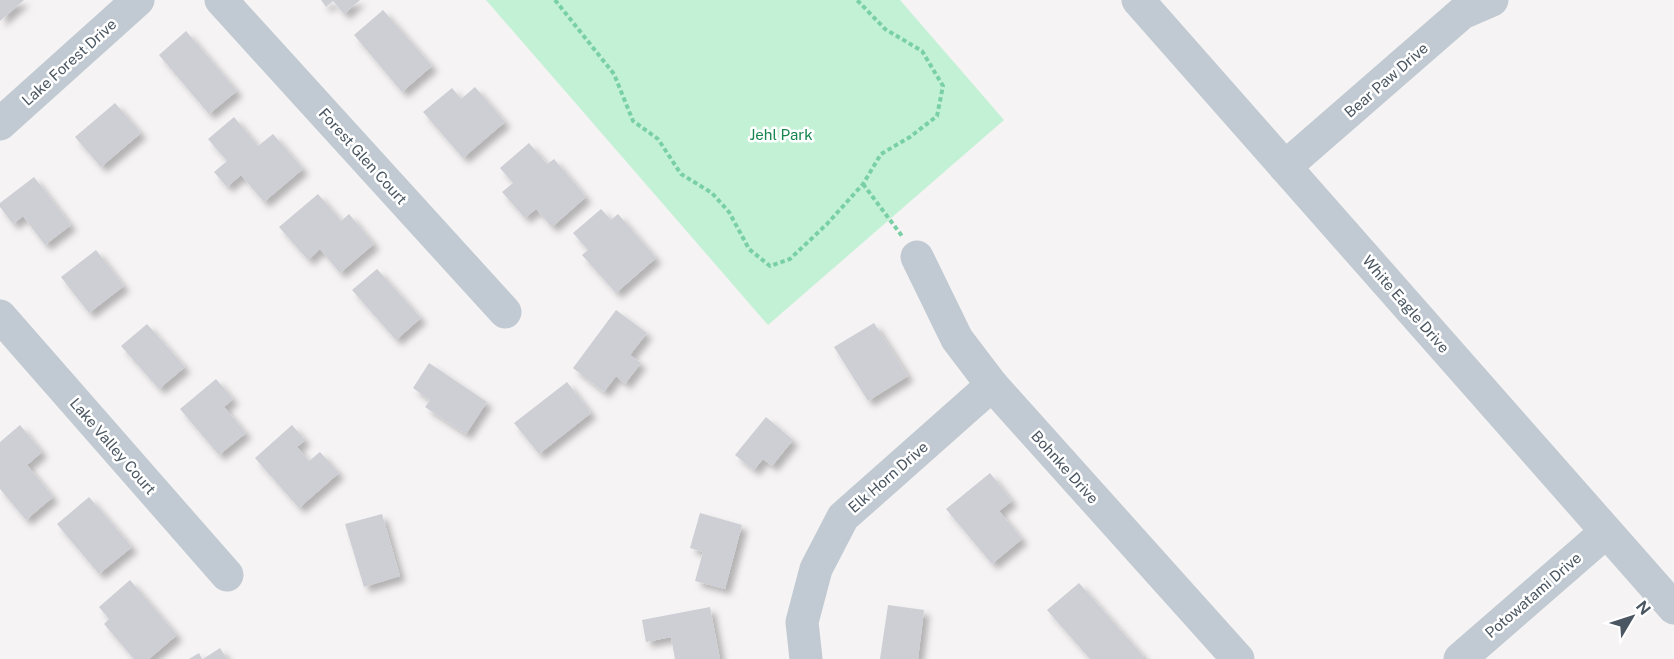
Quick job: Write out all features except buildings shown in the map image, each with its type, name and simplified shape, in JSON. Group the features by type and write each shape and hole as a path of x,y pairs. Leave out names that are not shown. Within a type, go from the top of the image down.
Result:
{"street":[{"name":"Lake Forest Drive","path":"0,124 138,0"},
{"name":"Forest Glen Court","path":"221,0 505,312"},
{"name":"White Eagle Drive","path":"1138,0 1674,608"},
{"name":"Bear Paw Drive","path":"1285,167 1461,13 1492,0"},
{"name":"Bohnke Drive","path":"917,257 957,339 992,385 1238,659"},
{"name":"Lake Valley Court","path":"0,316 226,575"},
{"name":"Elk Horn Drive","path":"806,659 802,622 816,569 843,517 992,385"},
{"name":"Potowatami Drive","path":"1460,659 1606,532"}],"path":[{"path":"555,0 614,74 633,121 658,139 681,174 712,193 729,212 749,249 770,266 790,259 827,224 863,184 881,154 910,137 937,116 943,86 922,51 885,29 857,0"},
{"path":"863,184 917,257"}],"green space":[{"name":"Jehl Park","path":"486,0 900,0 1004,120 768,325"}]}
